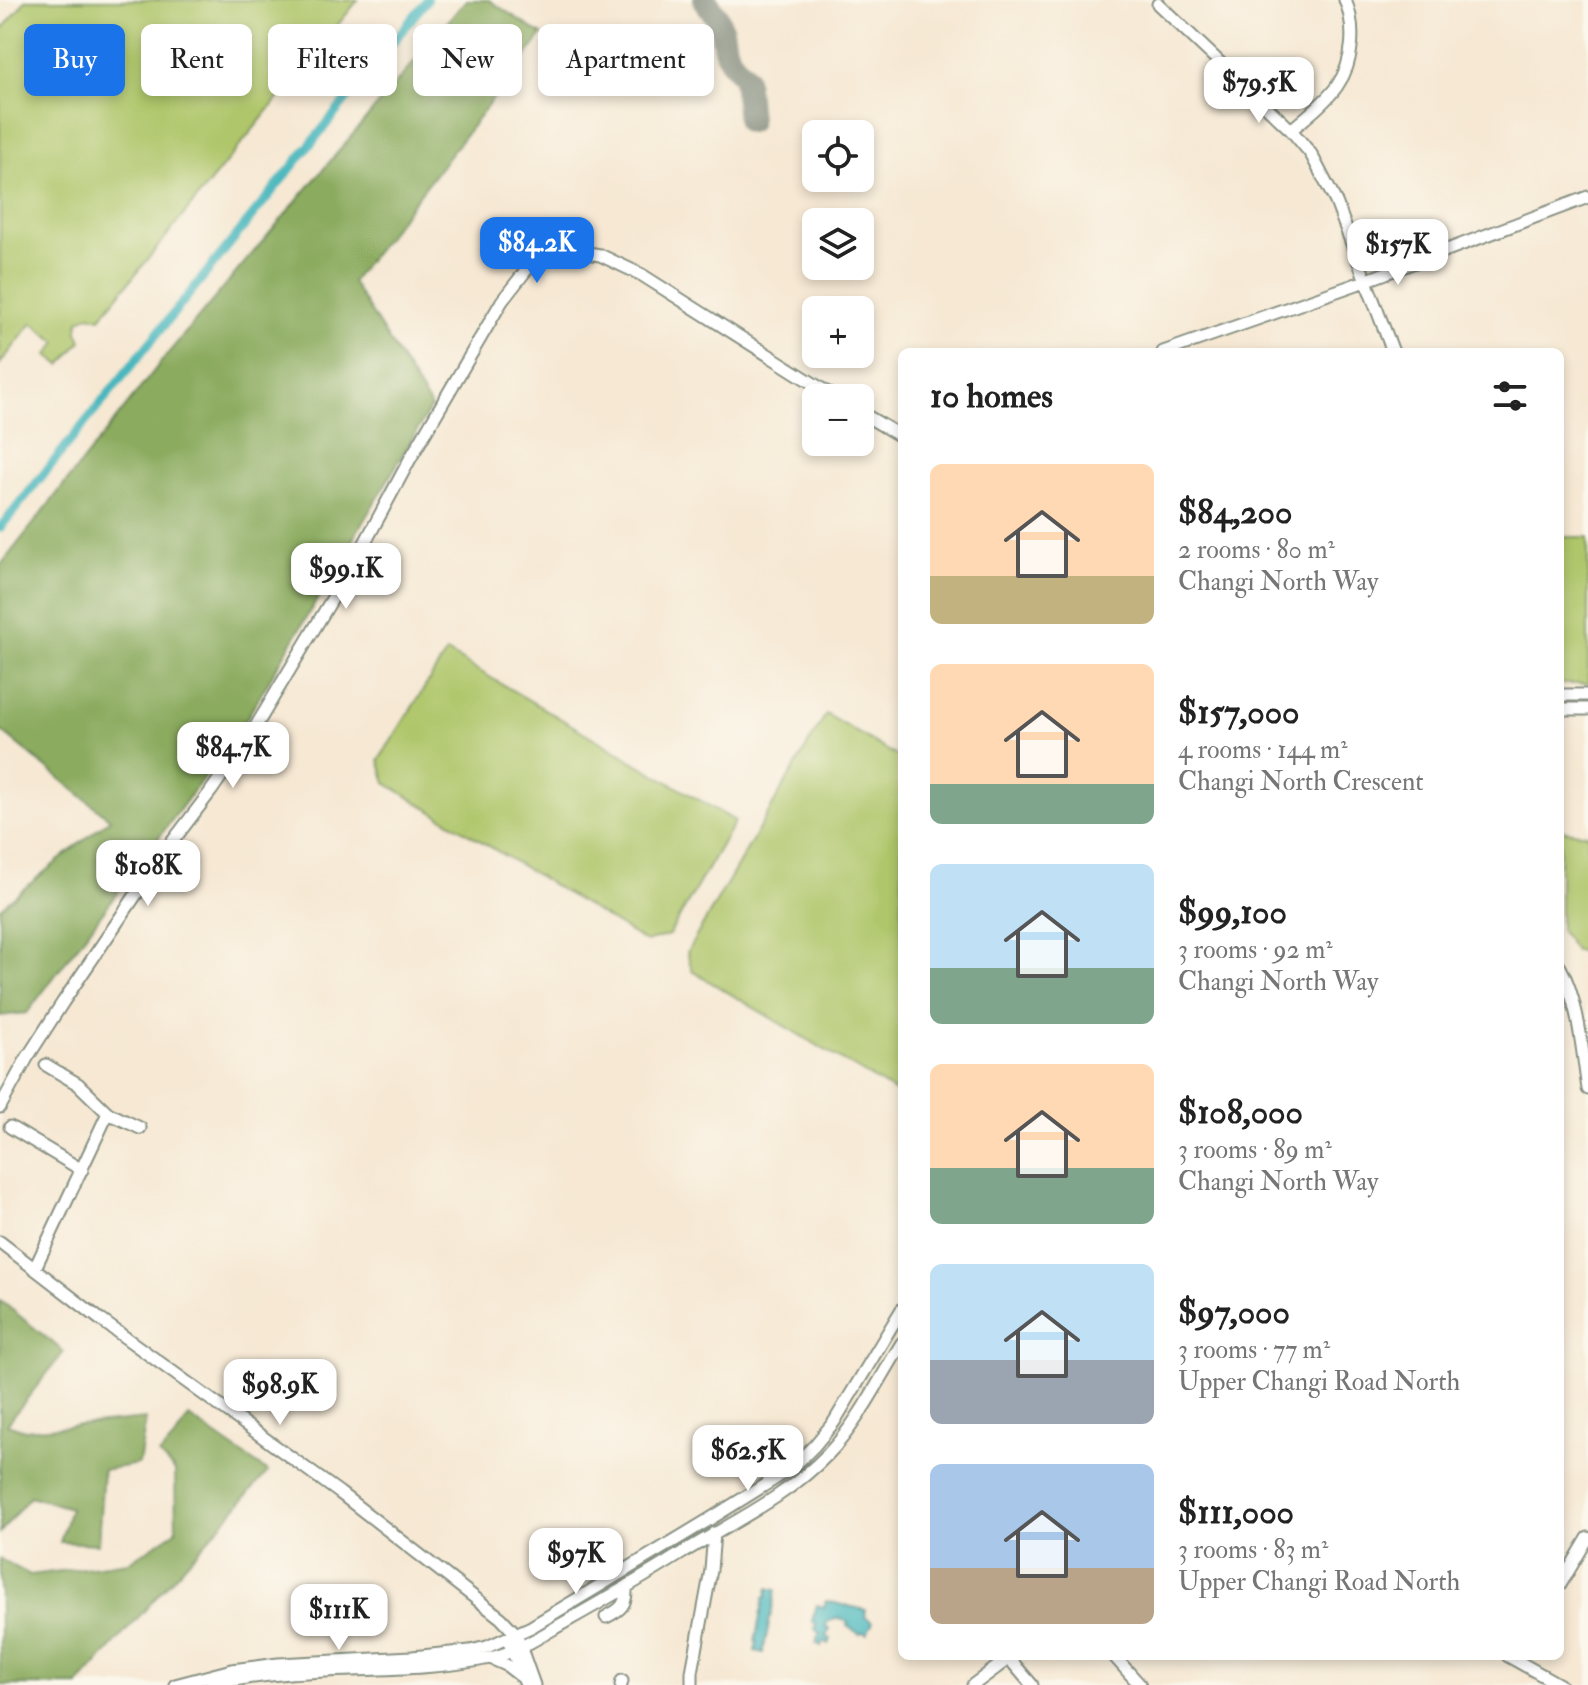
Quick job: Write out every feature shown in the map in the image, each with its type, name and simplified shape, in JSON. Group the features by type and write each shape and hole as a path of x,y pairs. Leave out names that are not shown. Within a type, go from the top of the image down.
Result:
{"street":[{"path":"1291,130 1338,85 1348,60 1351,41 1350,13 1345,0"},
{"path":"1158,4 1291,130 1311,154 1336,202 1391,348"},
{"path":"1174,348 1365,281 1588,197"},
{"path":"0,1107 63,1002 169,846 256,726 310,639 502,301 527,269 561,253 576,251 600,255 642,275 814,384"},
{"path":"874,420 898,435"},
{"path":"1564,695 1588,695"},
{"path":"1564,709 1588,709"},
{"path":"1564,974 1574,1006 1588,1089"},
{"path":"46,1065 78,1084 108,1113 140,1128"},
{"path":"35,1268 108,1113"},
{"path":"10,1127 82,1170"},
{"path":"0,1242 101,1320 331,1487 506,1623 528,1683"},
{"path":"175,1685 232,1670 278,1664 470,1651 512,1636 555,1614 791,1467 834,1422 898,1316"},
{"path":"888,1332 898,1338"},
{"path":"212,1685 281,1673 415,1666 490,1658 517,1649 626,1588 800,1479 830,1452 862,1408 898,1348"},
{"path":"692,1685 714,1533"},
{"path":"1564,1578 1588,1538"},
{"path":"606,1617 625,1603 626,1588"},
{"path":"527,1664 544,1634"},
{"path":"517,1649 527,1664 528,1683"},
{"path":"490,1658 506,1665 528,1683"},
{"path":"973,1685 1005,1660"},
{"path":"1011,1660 1032,1685"},
{"path":"1118,1660 1140,1685"},
{"path":"1519,1660 1560,1685"}],"green space":[{"path":"26,0 358,0 339,24 268,24 268,96 280,96 100,318 89,315 79,321 77,331 81,341 61,365 48,355 57,342 32,323 0,364 0,32"},
{"path":"466,0 489,0 538,32 538,40 522,61 522,24 446,24"},
{"path":"413,63 413,96 495,96 352,282 431,407 241,728 27,1013 0,1016 0,908 110,819 0,730 0,566 165,357 385,96 397,96 397,82"},
{"path":"1564,537 1588,537 1588,684 1564,684"},
{"path":"447,652 735,821 669,935 646,942 386,783 379,760"},
{"path":"826,714 898,757 898,1093 692,971 687,952"},
{"path":"1564,831 1588,834 1588,950 1575,951 1564,936"},
{"path":"0,1300 64,1352 7,1424 25,1430 146,1419 139,1464 103,1470 98,1544 60,1542 70,1508 30,1496 0,1533"},
{"path":"189,1417 268,1472 78,1685 0,1685 0,1559 30,1575 129,1562 176,1531 175,1471 159,1455"}],"water":[{"path":"768,1588 776,1590 763,1653 755,1651 755,1641"},
{"path":"826,1601 866,1610 865,1617 873,1622 867,1634 860,1634 847,1626 848,1622 838,1618 827,1622 826,1627 830,1629 826,1636 831,1639 829,1644 824,1641 821,1646 816,1643 820,1634 812,1621 817,1605 824,1607"}],"waterway":[{"path":"0,528 427,0"}],"taxiway":[{"path":"705,0 717,17 725,49 745,77 749,121"}]}
